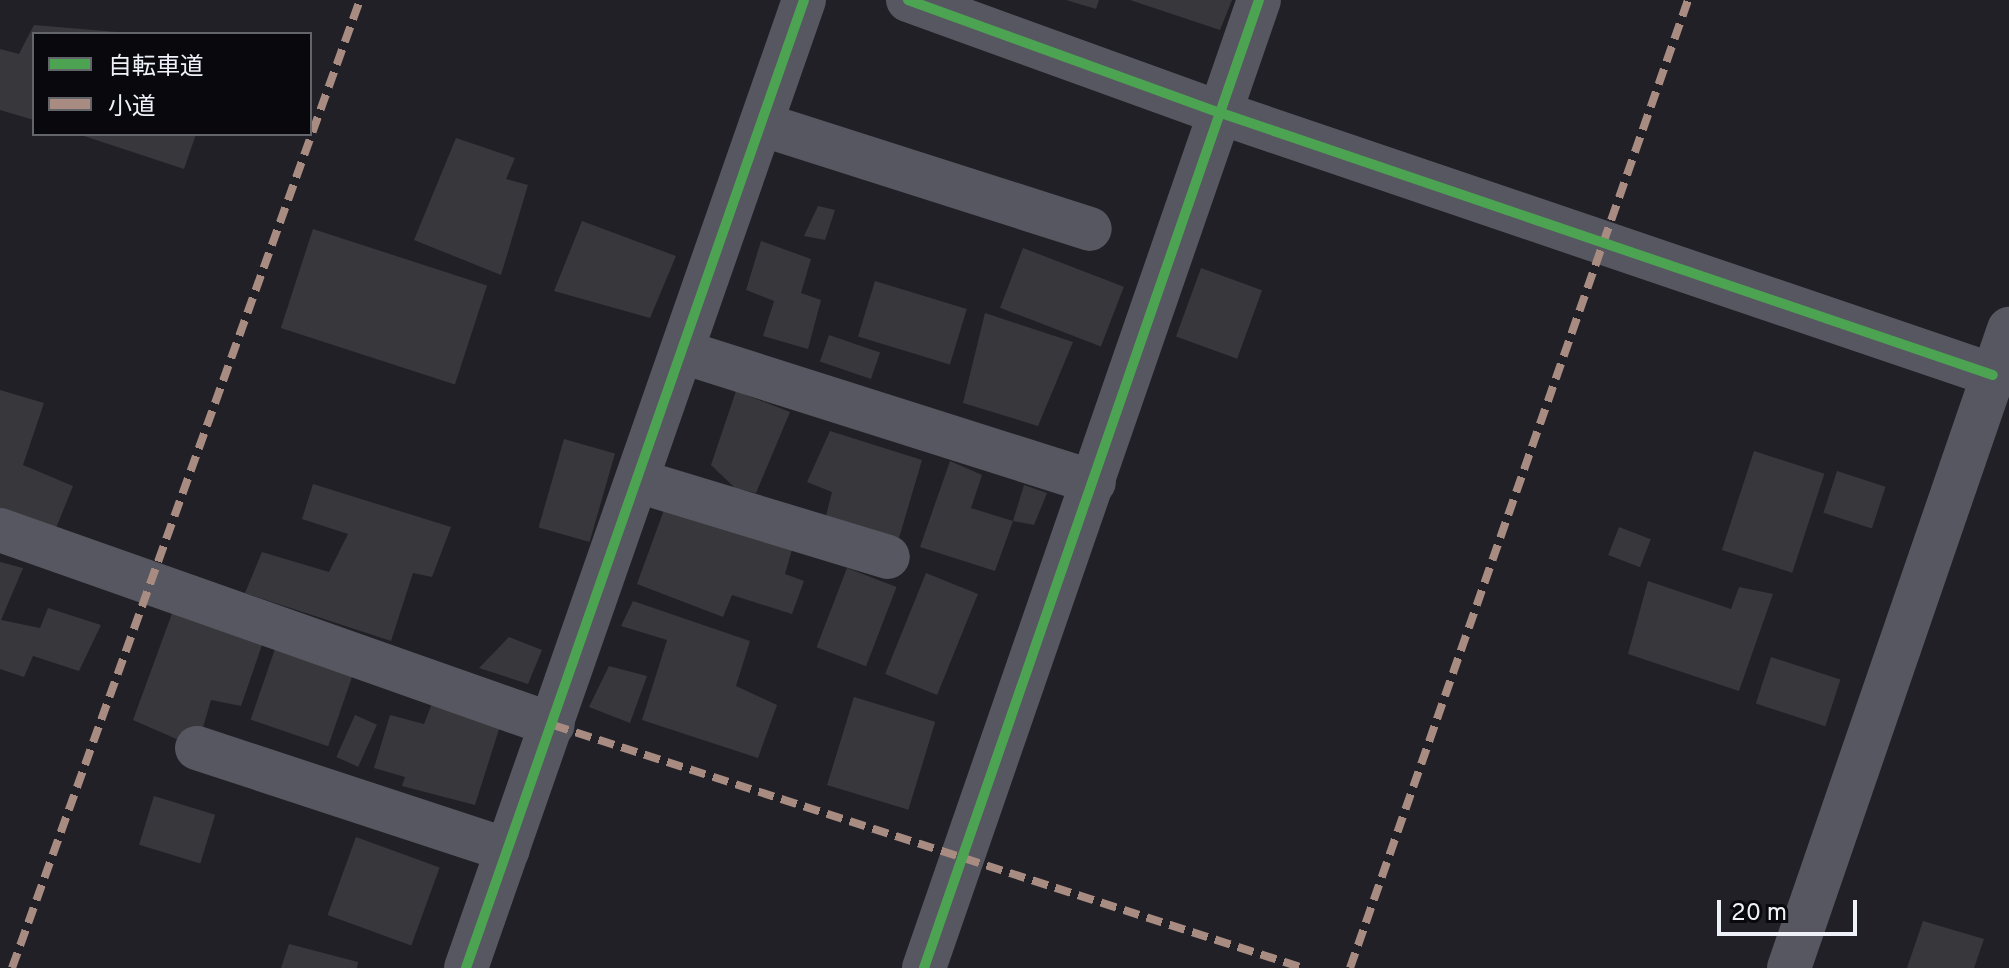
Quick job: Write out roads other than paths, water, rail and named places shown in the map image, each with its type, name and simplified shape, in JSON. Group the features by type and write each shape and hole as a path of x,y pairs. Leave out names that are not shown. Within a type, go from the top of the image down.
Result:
{"street":[{"path":"466,968 804,0"},
{"path":"908,0 1221,113 1993,375"},
{"path":"924,968 1259,0"},
{"path":"761,124 1090,229"},
{"path":"1789,968 2009,329"},
{"path":"683,352 1094,482"},
{"path":"638,481 888,557"},
{"path":"0,530 553,725"},
{"path":"197,748 508,850"}]}
